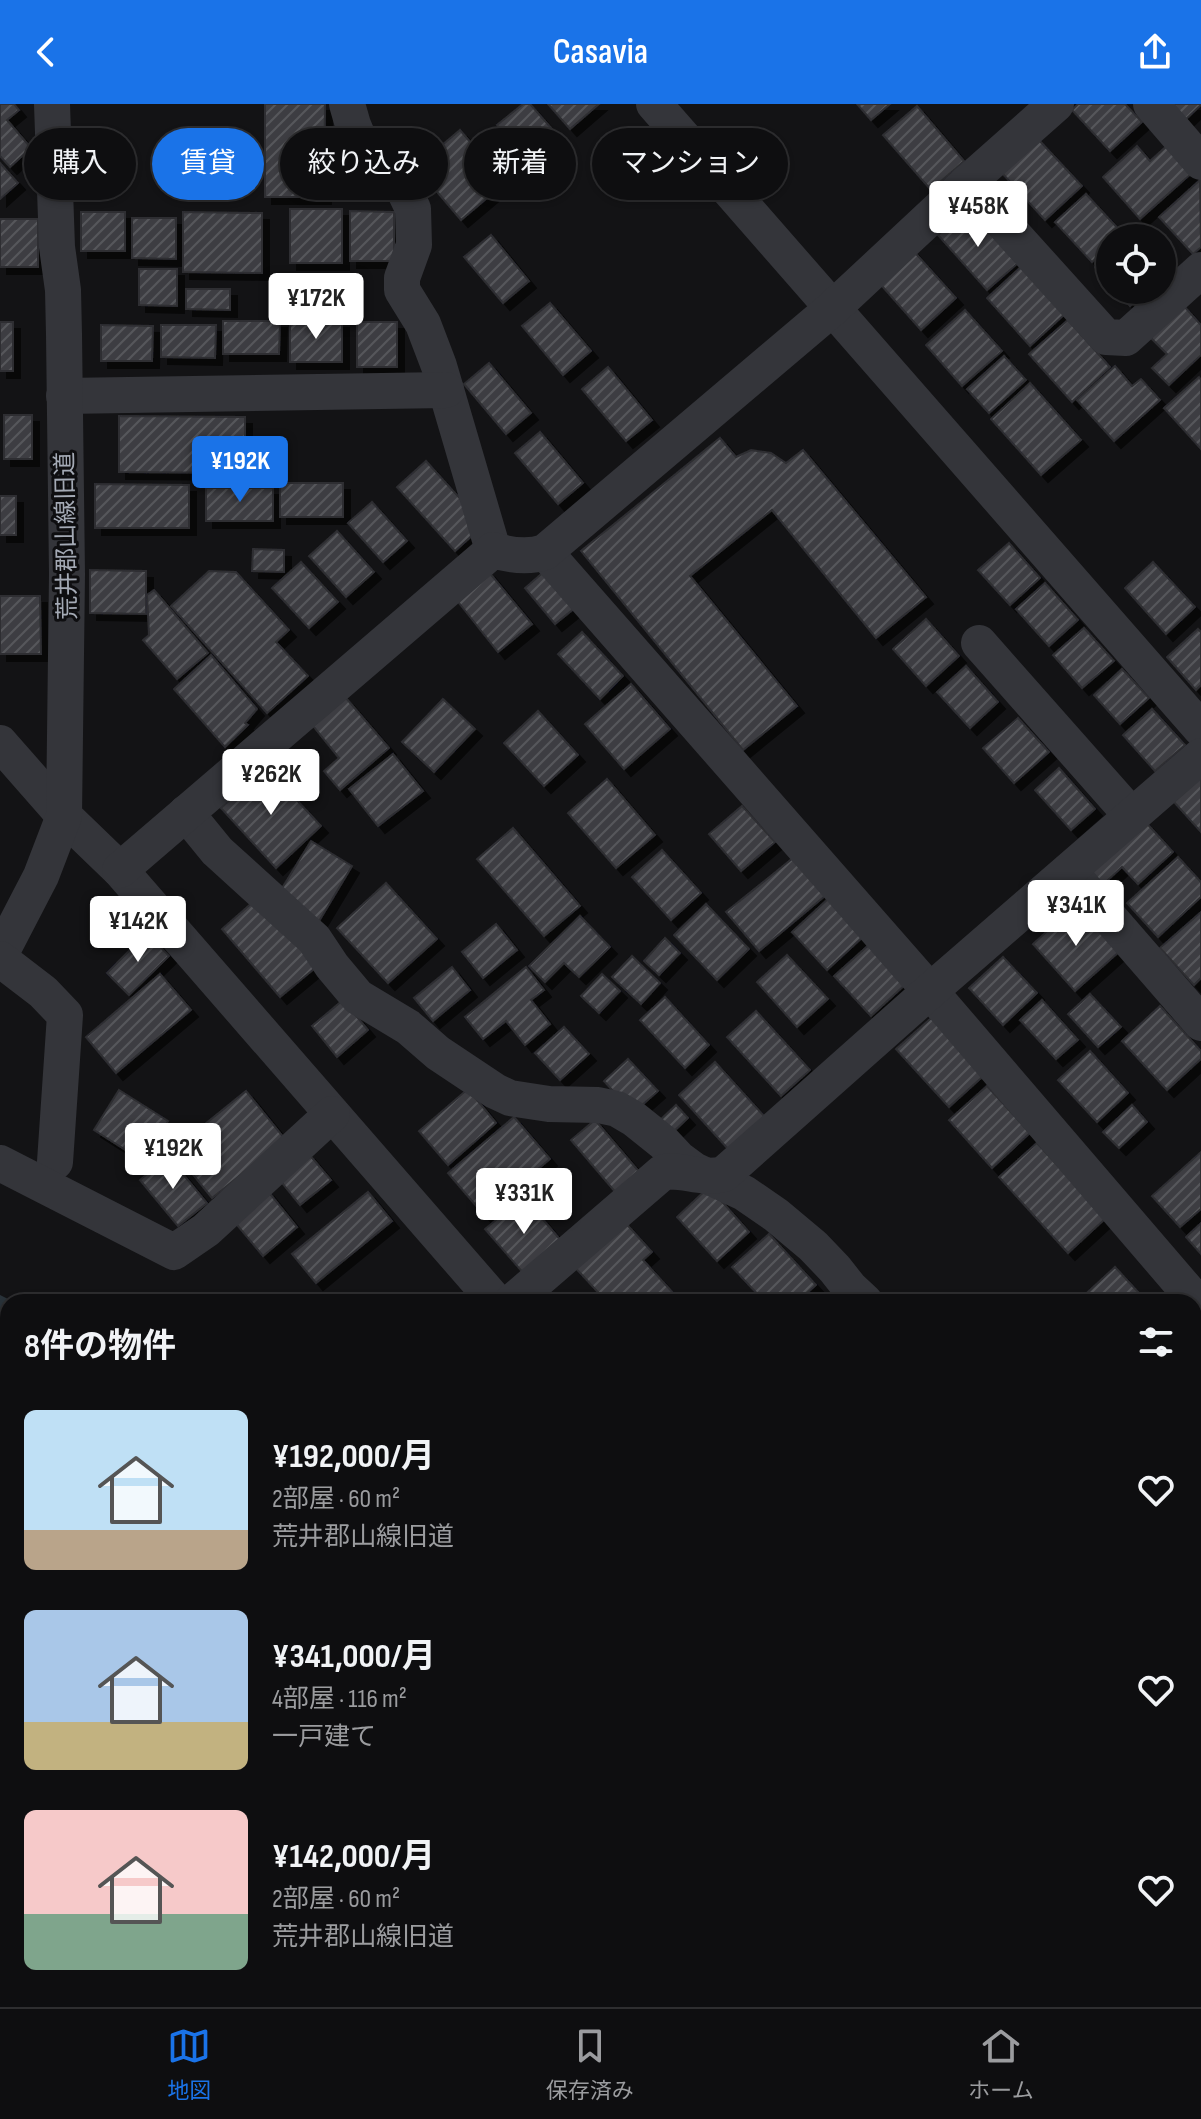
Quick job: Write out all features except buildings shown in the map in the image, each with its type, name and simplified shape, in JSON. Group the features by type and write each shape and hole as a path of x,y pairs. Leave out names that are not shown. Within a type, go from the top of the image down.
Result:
{"street":[{"name":"荒井郡山線旧道","path":"52,104 57,247 63,290 67,574 64,816 41,876 0,957 43,992 65,1015 55,1162"},
{"path":"347,104 365,154 374,167 403,188 413,209 414,245 402,278 402,290 423,324 439,366 493,550"},
{"path":"654,104 1201,729"},
{"path":"493,550 515,555 545,552 833,308 1056,104"},
{"path":"1151,104 1201,162"},
{"path":"967,183 1106,337 1126,338 1201,270"},
{"path":"64,396 446,390"},
{"path":"120,870 493,550"},
{"path":"545,552 930,991 1190,1294"},
{"path":"979,643 1132,816"},
{"path":"0,743 64,816 120,870 489,1294"},
{"path":"521,1294 663,1172 710,1177 724,1174 1201,756"},
{"path":"186,813 217,851 314,939 358,997 408,1027 438,1053 510,1098 549,1104 598,1105 617,1109 634,1119 694,1170 744,1193 776,1215 813,1246 856,1294"},
{"path":"1069,871 1201,1023"},
{"path":"0,1163 174,1252 206,1230 332,1114"}]}
